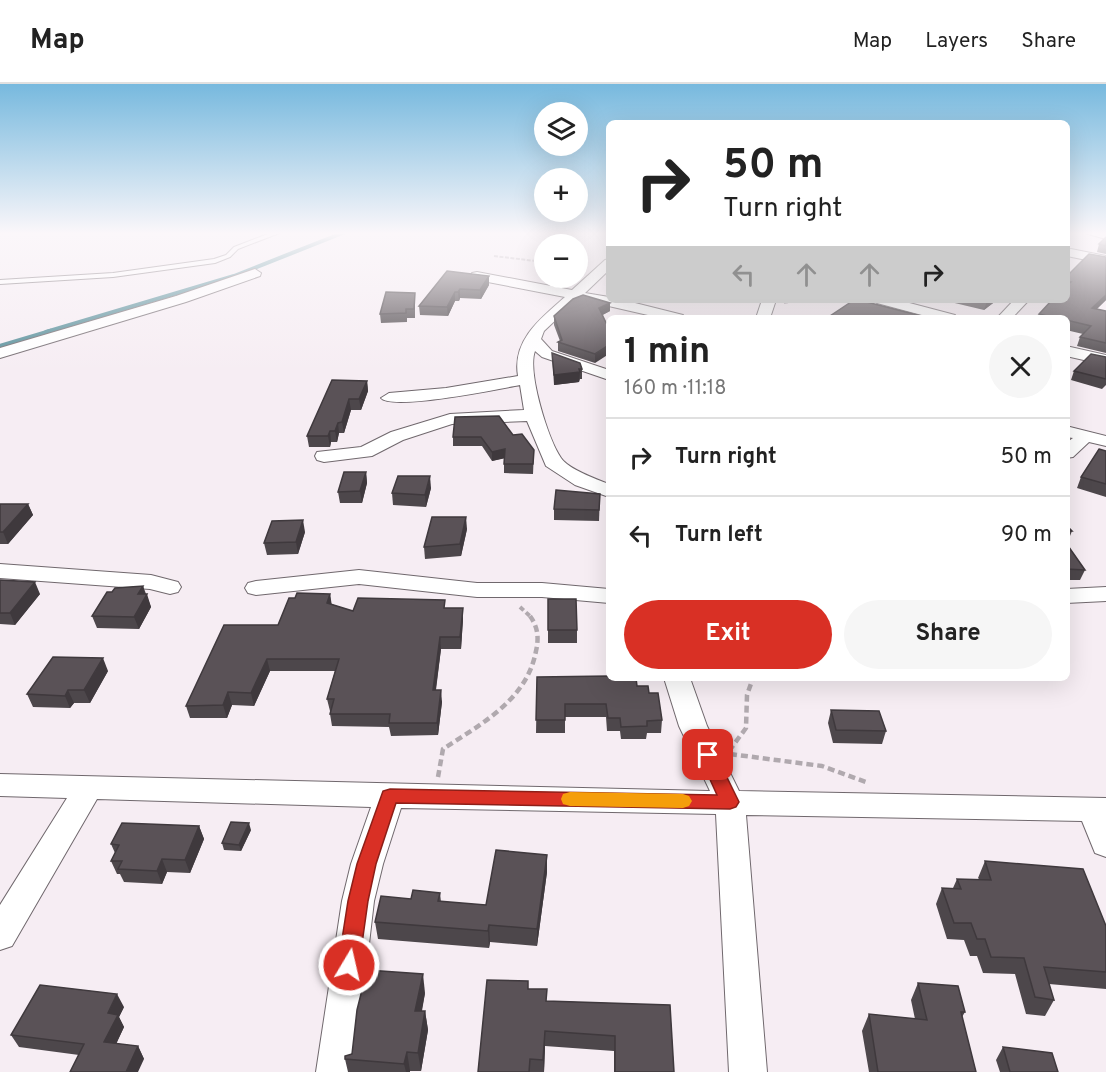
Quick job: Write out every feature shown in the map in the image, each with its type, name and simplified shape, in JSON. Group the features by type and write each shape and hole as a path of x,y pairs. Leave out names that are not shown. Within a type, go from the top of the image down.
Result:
{"street":[{"path":"0,352 20,348 239,278"},
{"path":"488,278 606,302"},
{"path":"592,278 550,316 532,338 526,354 526,380 534,415 553,462 582,481 606,490"},
{"path":"611,303 665,315"},
{"path":"893,303 939,315"},
{"path":"1007,315 1019,303"},
{"path":"532,338 547,354 606,374"},
{"path":"0,359 20,348"},
{"path":"1070,352 1106,360"},
{"path":"389,398 446,393 526,380"},
{"path":"324,456 365,452 398,436 450,419 534,415"},
{"path":"1070,431 1106,441"},
{"path":"1070,450 1086,436"},
{"path":"0,571 151,582 170,587"},
{"path":"256,588 359,577 425,586 502,591 543,590 606,596"},
{"path":"1070,596 1106,594"},
{"path":"678,681 693,726 730,802 748,1072"},
{"path":"0,785 390,796 1099,810 1106,844"},
{"path":"0,935 88,789"},
{"path":"335,1072 358,901 367,864 390,796"}],"lane":[{"path":"0,282 55,278"}],"path":[{"path":"437,796 443,749 511,702 530,673 539,633 527,612 507,600 502,591"},
{"path":"752,681 747,695 746,728 726,754 822,765 870,784"}],"building":[{"path":"441,278 488,278 480,290 460,289 455,292 447,307 419,306"},
{"path":"1070,278 1106,278 1106,295 1092,308 1106,311 1106,343 1080,337 1091,326 1070,321 1070,315 1039,314 1049,303 1070,303"},
{"path":"386,292 415,293 414,309 406,309 406,313 380,314"},
{"path":"583,295 610,303 599,308 606,323 606,347 595,354 558,342 562,340 554,316 573,299"},
{"path":"850,303 871,303 917,315 832,315"},
{"path":"552,353 580,363 582,369 579,369 580,372 554,375"},
{"path":"1091,354 1106,357 1106,379 1074,371"},
{"path":"332,380 367,381 359,399 349,399 342,422 338,423 335,431 330,431 328,436 307,436"},
{"path":"499,416 513,435 522,434 534,450 533,464 504,464 505,449 492,452 481,437 453,437 455,417"},
{"path":"1099,449 1106,451 1106,484 1081,477"},
{"path":"344,472 366,472 360,491 338,492"},
{"path":"398,476 430,476 425,495 392,493"},
{"path":"556,490 600,494 599,510 554,509"},
{"path":"0,504 28,504 3,532 0,532"},
{"path":"432,517 466,517 460,544 424,547"},
{"path":"303,520 296,542 264,543 272,521"},
{"path":"1070,549 1085,570 1070,569"},
{"path":"0,580 35,582 10,613 0,613"},
{"path":"143,586 138,594 147,594 134,617 92,616 107,592 112,592 115,588"},
{"path":"297,593 330,594 327,603 353,611 358,598 445,600 444,608 463,608 460,637 440,637 433,690 441,690 437,723 389,723 390,714 330,714 334,699 327,699 339,659 267,659 251,693 228,692 223,705 186,706 224,625 278,625 289,598 295,598"},
{"path":"548,599 576,599 577,630 548,630"},
{"path":"53,657 103,658 84,690 68,690 65,696 27,694"},
{"path":"606,676 606,681 636,681 637,686 648,686 649,693 658,693 662,720 647,721 647,726 621,727 620,718 608,718 606,704 565,704 565,720 536,720 537,677"},
{"path":"831,710 879,711 886,731 836,730"},
{"path":"231,822 249,823 239,845 222,843"},
{"path":"122,823 199,826 185,860 162,859 157,871 118,869 122,861 111,861 119,845 111,844"},
{"path":"496,850 547,855 537,929 489,925 488,931 375,922 381,896 411,899 413,890 440,893 438,901 486,905"},
{"path":"985,861 1083,869 1106,926 1106,972 1044,967 1054,1000 1035,997 1024,958 991,957 985,939 977,939 971,923 954,923 942,888 961,889 957,879 991,880"},
{"path":"367,970 423,974 415,1011 425,1011 418,1053 407,1052 404,1064 345,1059 345,1056 352,1054 357,1010"},
{"path":"487,980 528,981 528,989 547,989 546,1001 670,1005 674,1072 615,1072 615,1036 545,1031 543,1060 530,1059 529,1072 478,1072"},
{"path":"918,983 958,986 965,1012 961,1012 976,1072 878,1072 869,1014 927,1020"},
{"path":"40,985 117,994 108,1013 118,1015 104,1042 138,1046 126,1072 70,1072 84,1044 11,1035"},
{"path":"1003,1047 1052,1053 1058,1072 1010,1072"}],"waterway":[{"path":"46,332 227,278"},
{"path":"0,346 51,331"}],"slow traffic":[{"path":"570,799 683,801"}],"route":[{"path":"349,965 358,901 374,841 390,796 730,802 708,755"}]}
